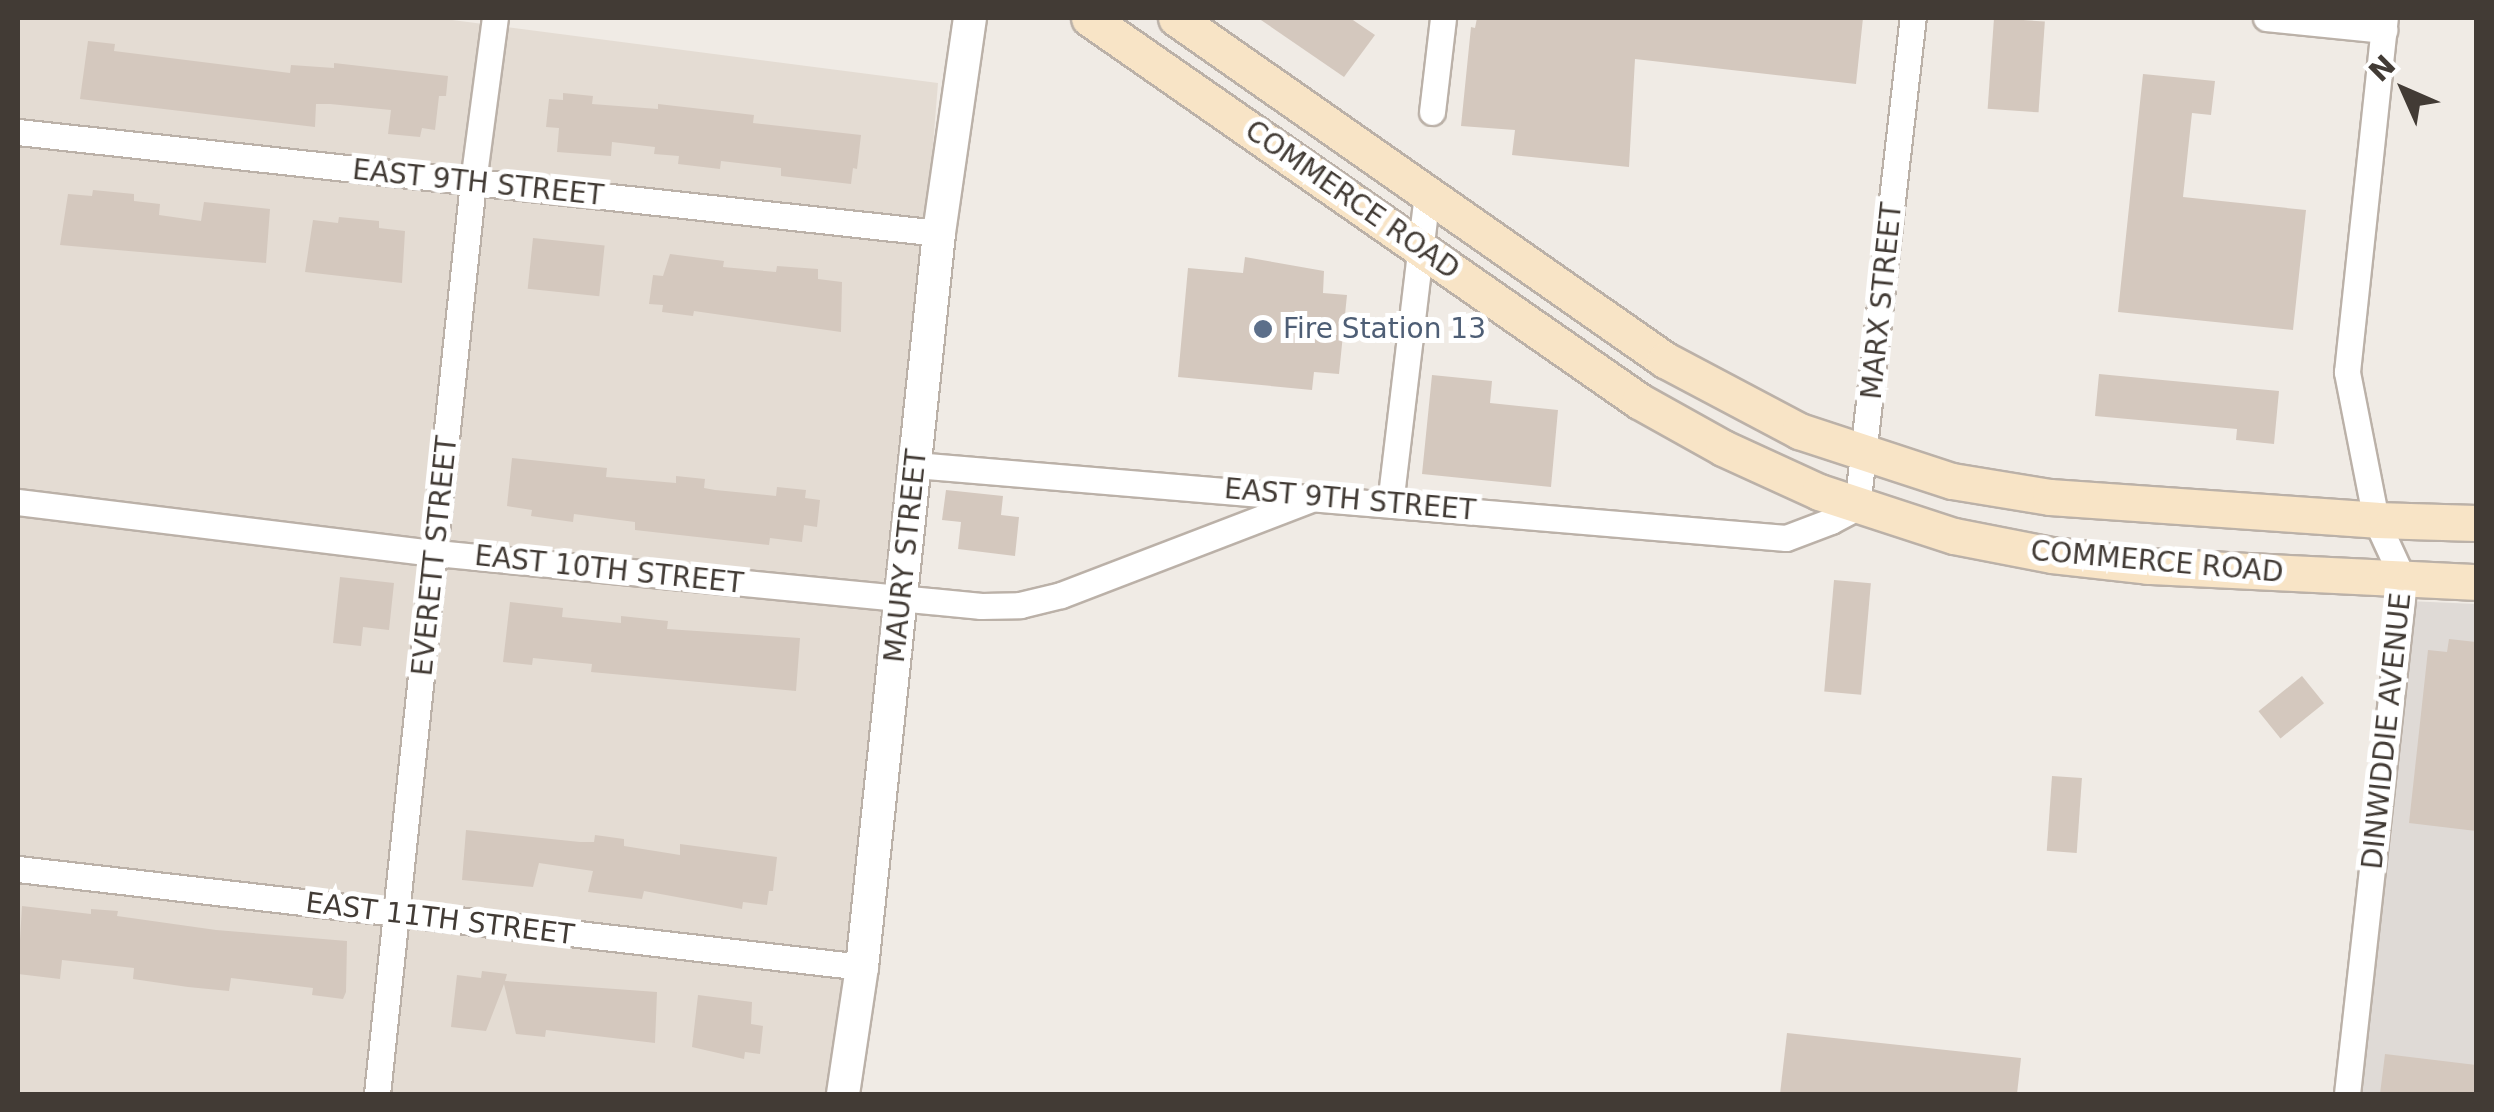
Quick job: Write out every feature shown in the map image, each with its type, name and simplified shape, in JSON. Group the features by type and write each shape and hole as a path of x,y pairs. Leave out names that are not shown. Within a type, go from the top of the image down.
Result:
{"main road":[{"name":"COMMERCE ROAD","path":"1089,18 1652,408 1723,448 1857,507 1954,536 2052,555 2148,566 2476,582"},
{"name":"COMMERCE ROAD","path":"1176,18 1583,306 1705,384 1799,431 1864,456 1952,481 2050,497 2376,520 2476,523"}],"street":[{"name":"EVERETT STREET","path":"377,1094 473,182 495,18"},
{"name":"MAURY STREET","path":"843,1094 862,967 939,233 970,18"},
{"path":"1432,112 1442,18"},
{"name":"MARX STREET","path":"1857,507 1913,18"},
{"path":"2266,18 2384,24"},
{"name":"DINWIDDIE AVENUE","path":"2347,1094 2404,581 2376,520 2352,408 2348,357 2384,24"},
{"name":"EAST 9TH STREET","path":"18,132 939,233"},
{"path":"1390,504 1427,194"},
{"name":"EAST 9TH STREET","path":"914,465 1786,538 1857,507"},
{"name":"EAST 10TH STREET","path":"18,502 436,553 902,598 1020,605 1061,595 1317,496"},
{"name":"EAST 11TH STREET","path":"18,868 862,967"}],"shaded area":[{"path":"18,18 437,18 938,83 882,781 842,1094 18,1094"},
{"path":"2407,601 2476,604 2476,1094 2355,1094"}],"building":[{"path":"1258,18 1350,18 1375,35 1344,77"},
{"path":"1477,18 1863,18 1856,84 1635,59 1629,167 1512,155 1515,130 1461,126 1471,27 1475,28"},
{"path":"1994,18 2045,22 2039,112 1988,109"},
{"path":"88,41 115,44 114,51 290,73 291,65 334,68 334,63 448,76 446,96 439,96 435,130 422,128 420,137 388,134 391,110 316,104 315,127 80,99"},
{"path":"2143,74 2215,81 2211,115 2192,113 2183,197 2306,210 2293,330 2118,312"},
{"path":"563,93 593,96 592,104 658,109 658,104 754,115 753,123 861,135 857,169 853,168 851,184 781,176 781,168 721,161 720,169 678,164 679,156 654,154 655,147 612,142 611,156 557,152 559,128 546,127 549,99 563,100"},
{"path":"93,190 134,194 134,201 160,204 159,215 201,221 204,202 270,209 266,263 60,245 68,194 92,196"},
{"path":"339,217 379,221 379,228 405,231 402,283 305,272 313,220 338,223"},
{"path":"533,238 605,246 599,296 528,289"},
{"path":"670,254 724,261 723,267 776,272 777,266 818,269 818,279 842,282 841,332 694,311 693,316 662,312 663,305 649,304 653,275 663,276"},
{"name":"Fire Station 13","path":"1245,257 1324,271 1323,293 1347,295 1339,374 1314,372 1312,390 1178,377 1188,268 1243,273"},
{"path":"2099,374 2279,391 2274,444 2236,440 2237,429 2095,416"},
{"path":"1432,375 1492,381 1490,403 1558,410 1551,487 1422,474"},
{"path":"512,458 607,468 606,477 676,483 676,476 705,479 704,488 715,490 776,496 777,487 806,490 805,498 820,500 817,527 804,525 802,542 770,538 769,545 635,530 635,522 574,514 573,522 531,516 532,510 507,506"},
{"path":"946,490 1003,496 1001,515 1019,517 1015,556 958,549 961,522 942,520"},
{"path":"340,577 394,583 389,630 363,627 361,646 333,643"},
{"path":"1834,580 1871,583 1861,695 1824,692"},
{"path":"510,602 563,608 562,617 621,623 621,616 668,621 667,629 800,638 796,691 591,672 592,664 533,658 532,665 503,662"},
{"path":"2449,639 2476,642 2476,831 2409,823 2428,650 2447,652"},
{"path":"2302,676 2324,703 2281,738 2258,711"},
{"path":"2052,776 2082,778 2077,853 2047,851"},
{"path":"466,830 580,842 594,842 595,835 624,839 624,846 680,855 680,844 777,857 773,891 769,891 767,905 743,902 742,909 644,891 642,899 588,892 593,871 539,863 533,887 462,880"},
{"path":"22,906 91,914 91,909 118,911 117,916 216,930 347,941 346,992 343,999 312,995 313,988 231,978 229,991 188,987 133,979 134,968 62,960 60,979 18,974"},
{"path":"482,971 507,974 505,981 657,992 655,1043 546,1030 545,1037 516,1034 504,984 486,1031 451,1027 457,975 481,978"},
{"path":"698,995 752,1002 751,1024 763,1026 760,1054 745,1052 744,1059 692,1047"},
{"path":"1787,1033 2021,1058 2017,1094 1780,1094"},
{"path":"2385,1054 2476,1065 2476,1094 2380,1094"}],"place":[{"name":"Fire Station 13","path":"1263,329"}]}
